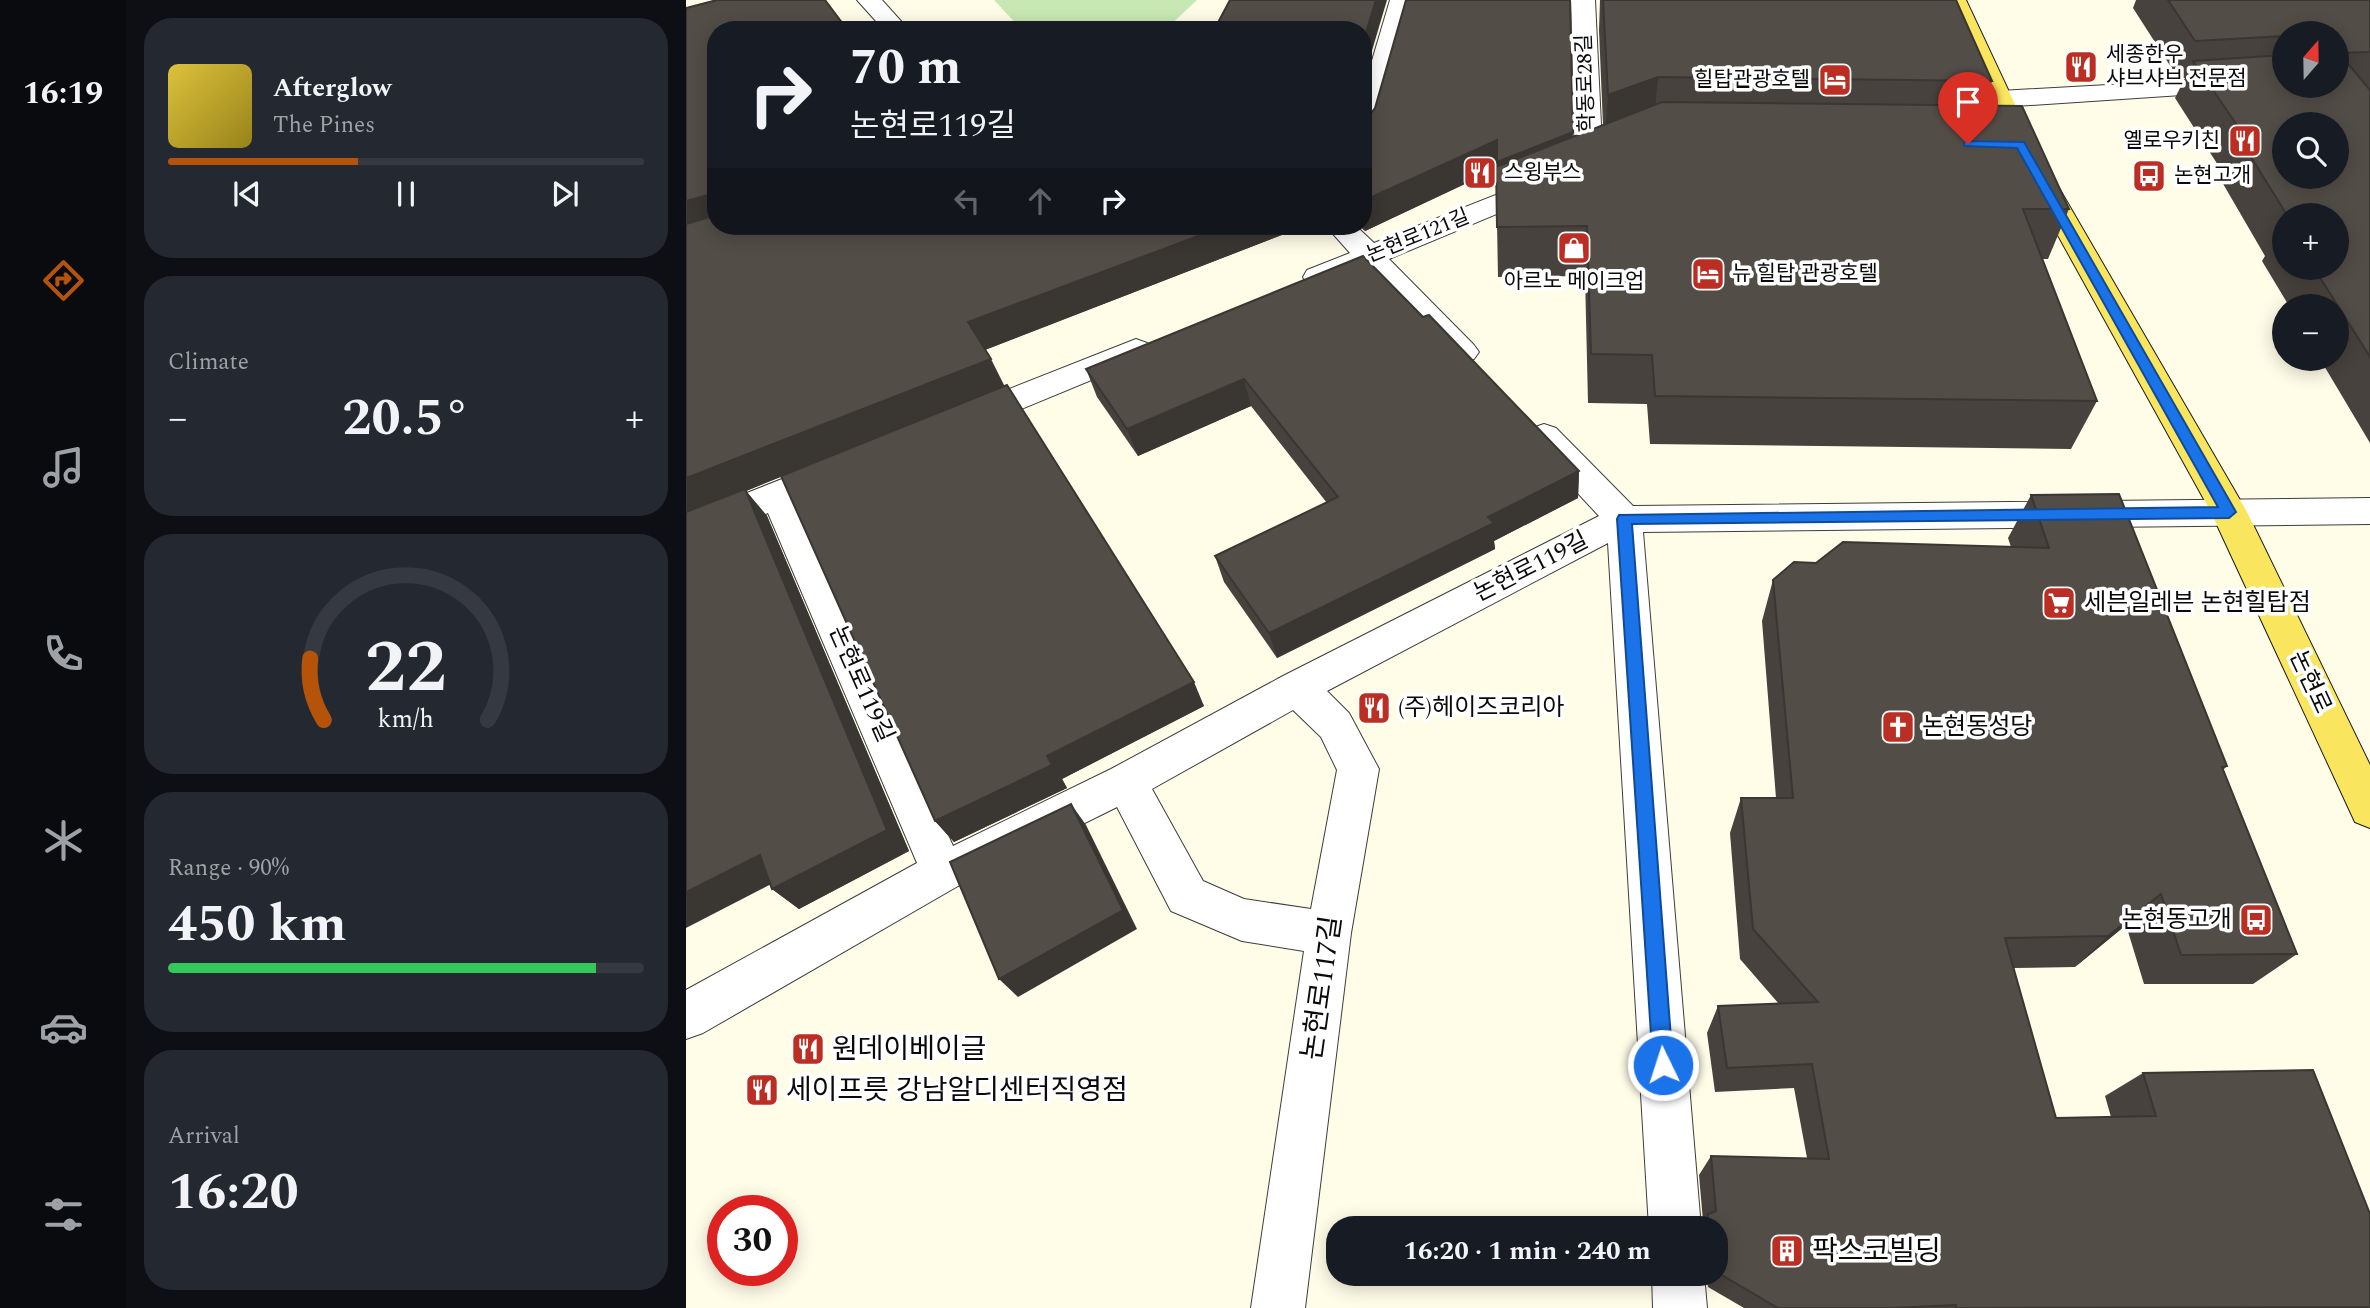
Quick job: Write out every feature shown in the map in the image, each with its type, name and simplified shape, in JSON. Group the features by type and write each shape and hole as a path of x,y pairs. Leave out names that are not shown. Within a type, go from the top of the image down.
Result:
{"main road":[{"name":"논현로","path":"1954,0 2000,99 2007,145 2229,512 2370,809"}],"street":[{"path":"869,0 889,21"},
{"path":"1372,105 1402,0"},
{"name":"학동로28길","path":"1583,0 1589,166"},
{"path":"2000,99 2255,85"},
{"name":"논현로121길","path":"1292,287 1615,156"},
{"path":"1349,235 1483,373"},
{"path":"945,428 1164,339"},
{"path":"1520,412 1625,519 1674,1216"},
{"path":"686,532 868,459"},
{"name":"논현로119길","path":"778,495 943,872"},
{"name":"논현로119길","path":"686,1016 943,872 1126,782 1297,688 1625,519 2370,510"},
{"name":"논현로117길","path":"1278,1308 1329,933 1358,769 1335,725 1297,688"},
{"path":"1126,782 1187,896 1242,920 1329,933"},
{"path":"1679,1286 1680,1308"}],"green space":[{"path":"994,0 1197,0 1175,21 1014,21"}],"building":[{"path":"717,0 825,0 841,21 707,21 707,195 686,201 686,8"},
{"path":"1230,0 1376,0 1370,21 1219,21"},
{"path":"1406,0 1570,0 1573,132 1497,162 1497,140 1372,197 1372,112"},
{"path":"1603,0 1956,0 1992,81 1658,77 1608,95"},
{"path":"2168,0 2370,0 2370,52 2349,53 2349,21 2272,21 2272,37 2195,41"},
{"path":"2272,56 2272,98 2349,98 2349,65 2370,90 2370,357 2349,324 2349,294 2330,294 2322,280 2349,280 2349,203 2280,203 2243,144 2250,144 2193,61"},
{"path":"1662,102 2022,106 2069,209 2023,209 2097,401 1655,396 1652,355 1591,354 1587,226 1497,227 1496,167"},
{"path":"707,218 707,235 1201,235 968,322 991,359 686,478 686,224"},
{"path":"1363,256 1423,317 1429,315 1579,471 1488,517 1494,523 1269,633 1215,556 1338,497 1244,379 1127,429 1086,369"},
{"path":"1007,385 1194,682 1047,756 1052,765 935,821 781,476"},
{"path":"745,489 887,830 772,889 760,855 686,892 686,512"},
{"path":"2119,494 2227,766 2222,767 2297,954 2181,955 2161,894 2108,936 2005,938 2056,1118 2156,1116 2143,1073 2313,1070 2370,1214 2370,1307 1956,1308 1956,1305 1778,1308 1728,1279 1728,1216 1708,1216 1716,1211 1711,1156 1829,1159 1812,1064 1727,1068 1718,1006 1818,1002 1753,929 1741,798 1793,798 1773,580 1794,562 1816,563 1843,542 2049,548 2031,495"},
{"path":"1071,804 1123,910 999,979 950,862"}],"place":[{"name":"세종한우 샤브샤브 전문점","path":"2081,67"},
{"name":"힐탑관광호텔","path":"1835,80"},
{"name":"옐로우키친","path":"2245,141"},
{"name":"스윙부스","path":"1480,173"},
{"name":"논현고개","path":"2149,176"},
{"name":"아르노 메이크업","path":"1574,248"},
{"name":"뉴 힐탑 관광호텔","path":"1708,274"},
{"name":"세븐일레븐 논현힐탑점","path":"2059,603"},
{"name":"(주)헤이즈코리아","path":"1374,708"},
{"name":"논현동성당","path":"1898,727"},
{"name":"논현동고개","path":"2256,920"},
{"name":"원데이베이글","path":"808,1049"},
{"name":"세이프릇 강남알디센터직영점","path":"762,1090"},
{"name":"팍스코빌딩","path":"1787,1251"}],"route":[{"path":"1663,1065 1625,519 2229,512 2021,145 1968,144"}]}
